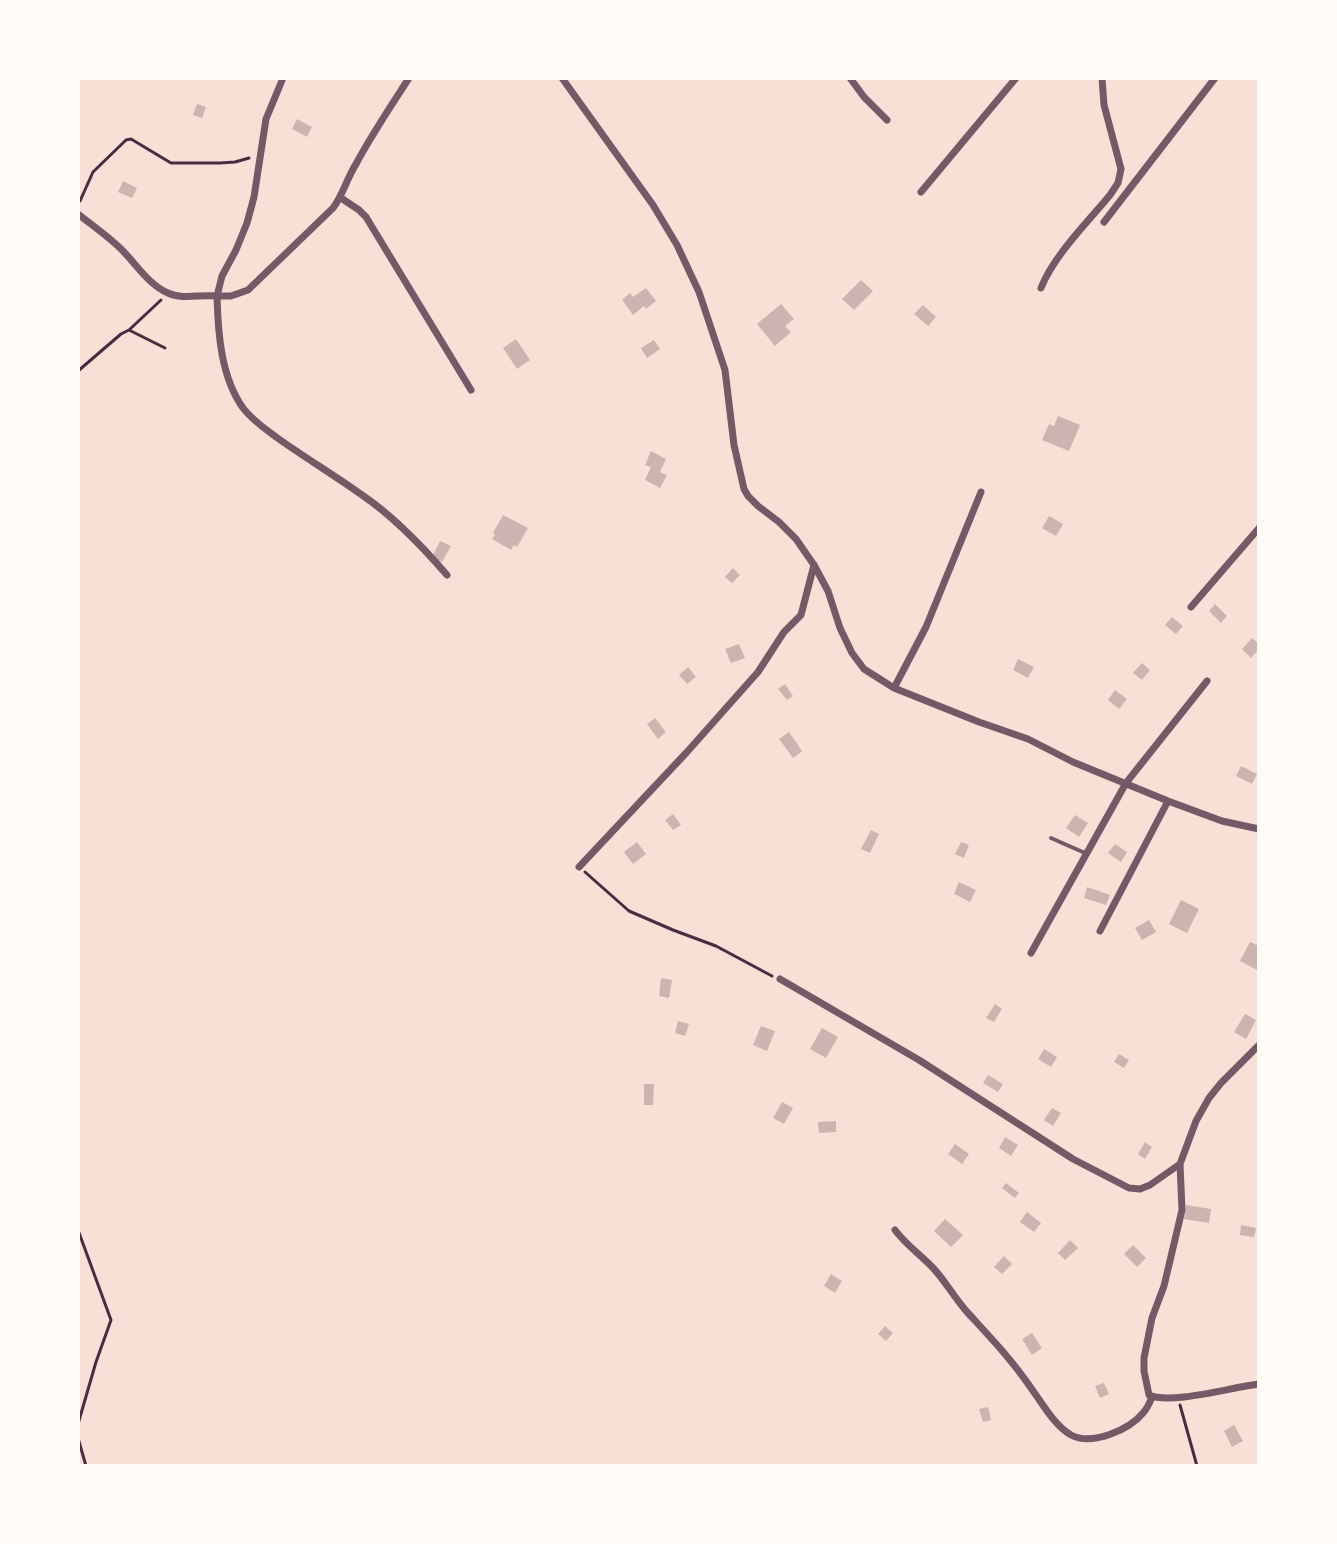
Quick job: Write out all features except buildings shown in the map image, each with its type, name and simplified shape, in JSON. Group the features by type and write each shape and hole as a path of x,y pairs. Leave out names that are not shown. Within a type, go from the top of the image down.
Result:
{"street":[{"path":"283,78 266,119 247,223 222,276 217,296 219,334 230,383 245,411 258,424 367,498 447,575"},
{"path":"78,214 119,247 166,293 178,296 231,296 248,290 341,198 345,183 358,160 409,78"},
{"path":"562,78 653,205 677,245 699,292 725,370 734,445 744,489 758,506 796,539 814,565 828,591 852,653 864,669 894,688 1028,739 1073,762 1168,801 1222,821 1259,829"},
{"path":"850,78 887,120"},
{"path":"921,192 1016,78"},
{"path":"1041,288 1056,261 1118,183 1121,169 1104,105 1102,78"},
{"path":"1104,222 1215,78"},
{"path":"1110,195 1119,201"},
{"path":"341,198 366,217 471,390"},
{"path":"894,688 926,627 981,492"},
{"path":"1191,607 1259,528"},
{"path":"579,867 758,672 784,632 801,615 814,565"},
{"path":"1031,953 1126,783 1207,681"},
{"path":"1100,931 1168,801"},
{"path":"780,979 919,1060 1073,1159 1129,1188 1140,1189 1150,1185 1180,1164"},
{"path":"1259,1045 1209,1098 1196,1121 1180,1164 1182,1210 1144,1358 1147,1386 1152,1397 1178,1398 1259,1384"},
{"path":"895,1230 940,1276 1008,1356 1050,1415 1067,1432 1085,1439 1107,1436 1143,1414 1152,1397"}],"lane":[{"path":"1051,838 1087,854"}],"path":[{"path":"80,201 93,172 126,140 131,139 171,163 235,162 259,156"},
{"path":"78,371 160,303 166,293"},
{"path":"129,330 165,348"},
{"path":"579,867 629,911 716,946 780,979"},
{"path":"78,1230 111,1320 78,1424"},
{"path":"1178,1398 1197,1466"},
{"path":"78,1438 86,1466"}]}
